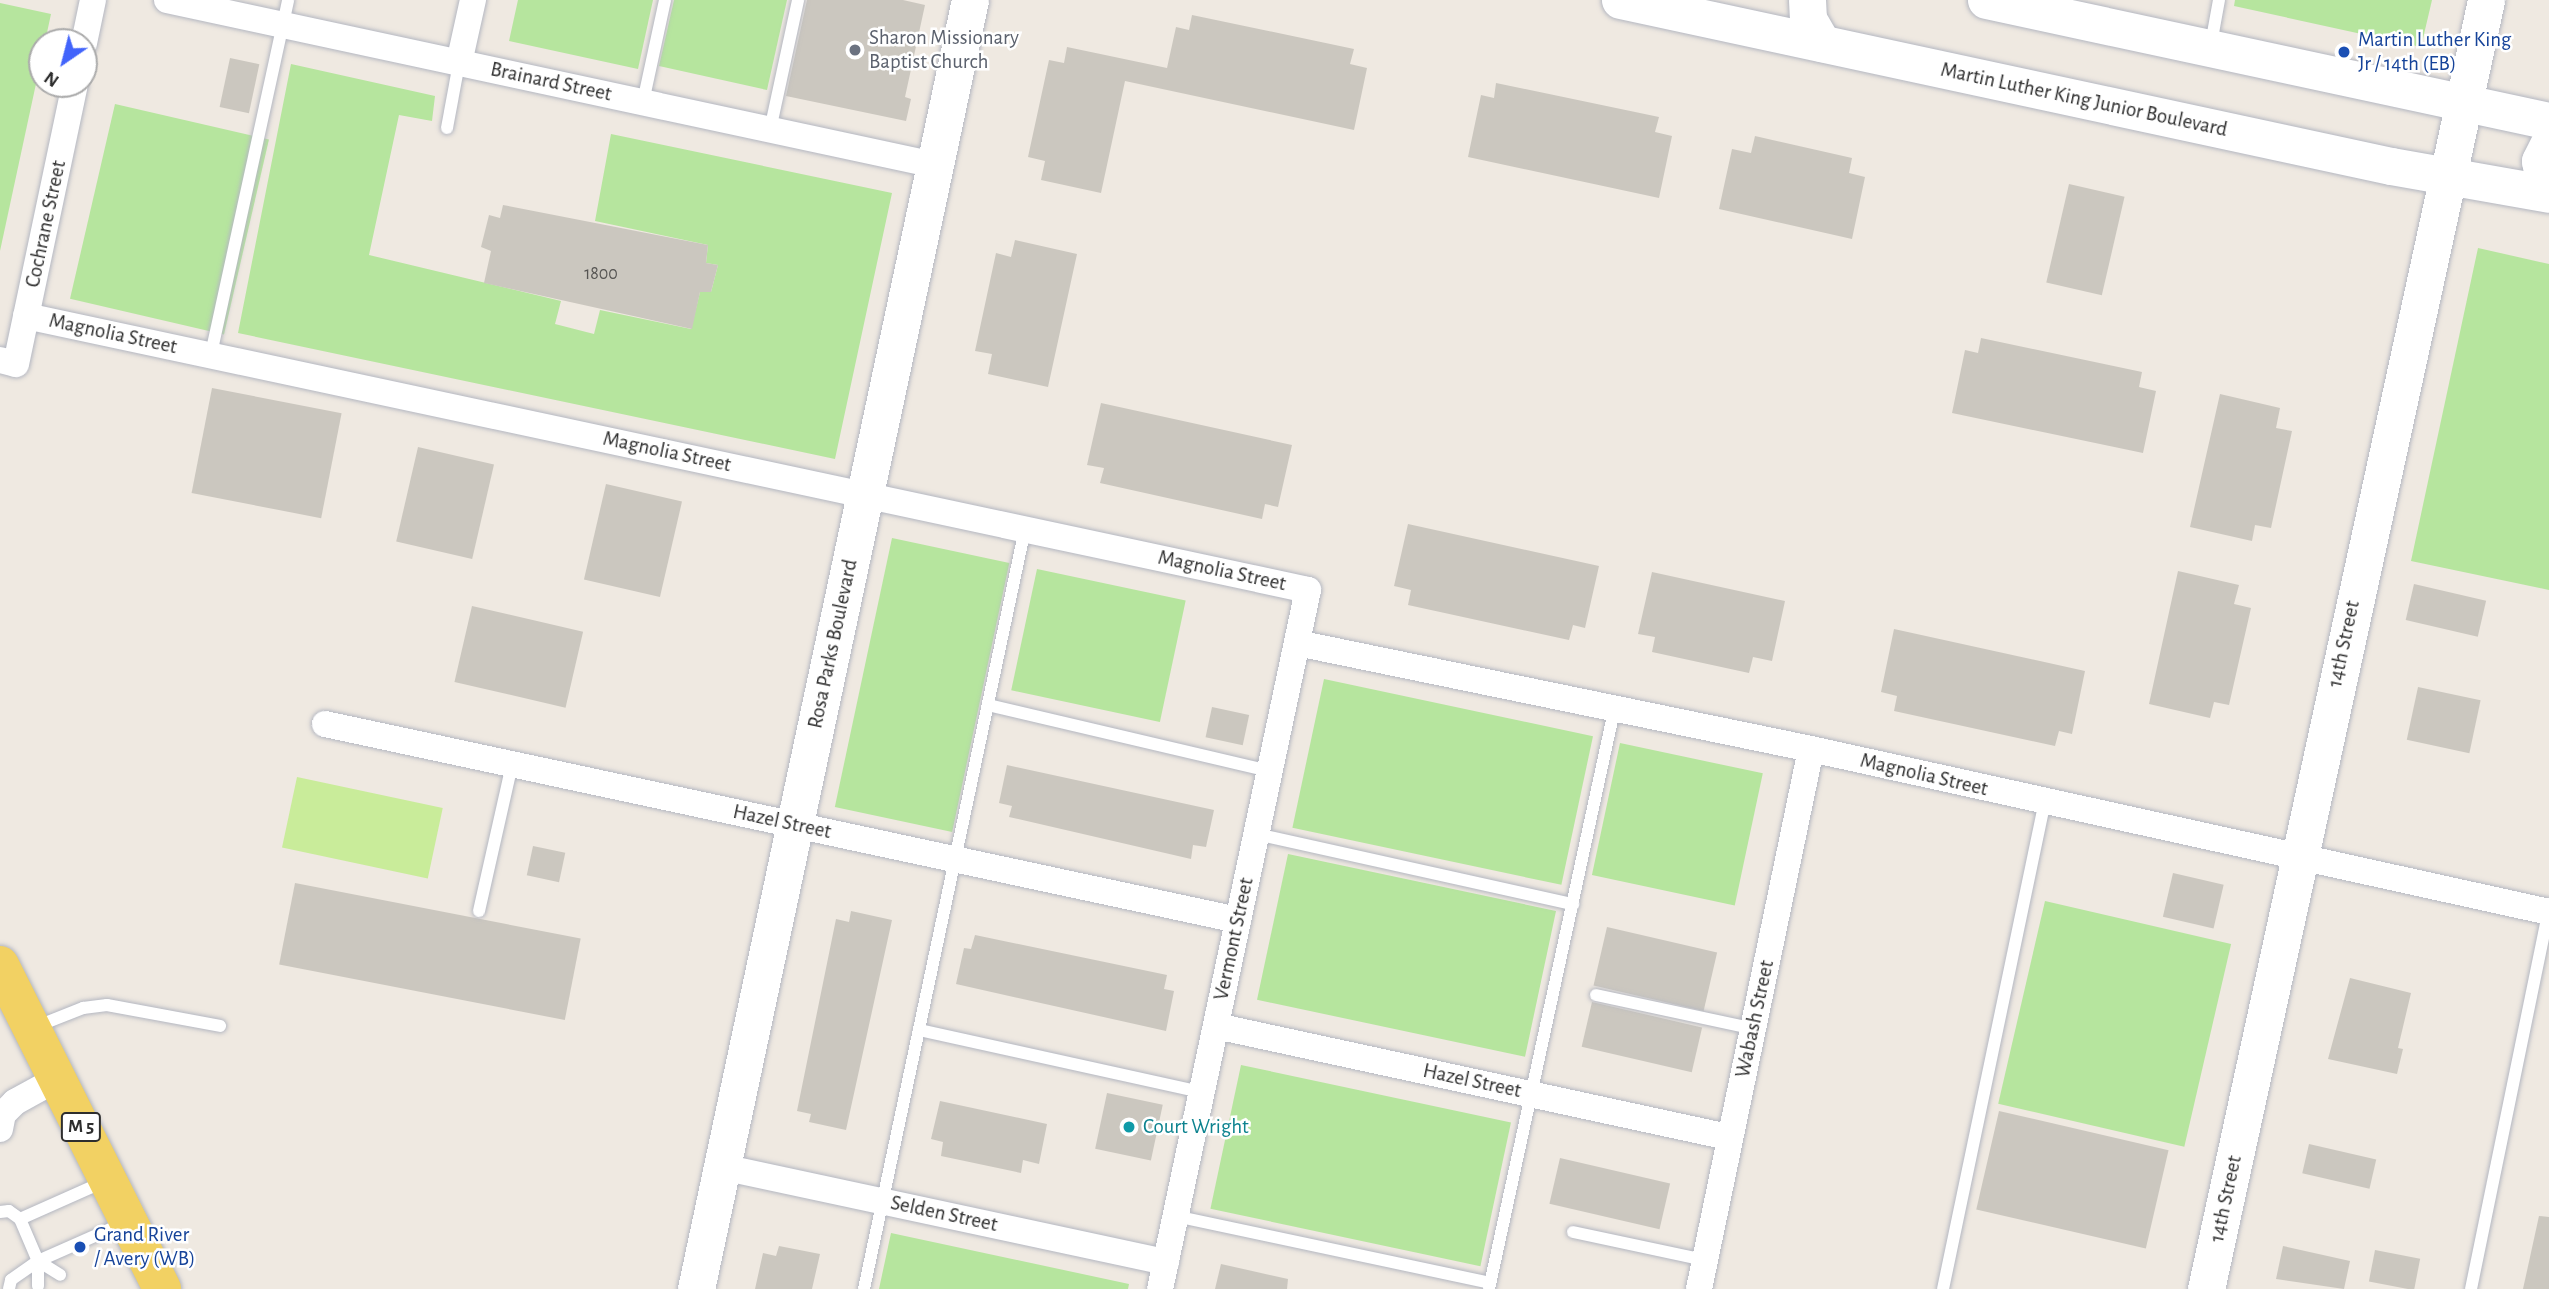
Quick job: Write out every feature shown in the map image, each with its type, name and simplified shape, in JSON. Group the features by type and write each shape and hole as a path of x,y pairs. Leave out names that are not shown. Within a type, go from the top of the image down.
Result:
{"main road":[{"name":"M 5","path":"0,965 162,1289"}],"street":[{"path":"87,28 93,0"},
{"name":"Brainard Street","path":"167,0 285,13 459,63 935,165"},
{"path":"459,63 473,0"},
{"name":"Rosa Parks Boulevard","path":"696,1289 970,0"},
{"name":"Martin Luther King Junior Boulevard","path":"1620,0 2549,194"},
{"path":"1690,15 1724,0"},
{"path":"1807,0 1808,19 1822,43"},
{"path":"1986,0 2549,121"},
{"name":"14th Street","path":"2206,1289 2486,0"},
{"name":"Cochrane Street","path":"8,362 26,316 72,98"},
{"path":"2549,143 2539,161 2543,177 2549,183"},
{"name":"Magnolia Street","path":"26,316 1308,590"},
{"name":"Vermont Street","path":"1160,1289 1308,590"},
{"name":"Magnolia Street","path":"1297,643 1614,711 1811,748 2044,804 2549,910"},
{"name":"Hazel Street","path":"326,724 1238,920"},
{"name":"Wabash Street","path":"1699,1289 1728,1137 1754,1029 1811,748"},
{"name":"Hazel Street","path":"1216,1026 1728,1137"},
{"path":"0,1129 3,1114 15,1102 57,1079"},
{"name":"Selden Street","path":"722,1167 1166,1262"}],"lane":[{"path":"643,102 665,0"},
{"path":"770,130 798,0"},
{"path":"2210,48 2219,0"},
{"path":"211,354 285,13"},
{"path":"447,128 459,63"},
{"path":"864,1289 1025,529"},
{"path":"988,705 1270,771"},
{"path":"1175,1216 1490,1286 1614,711"},
{"path":"479,911 512,764"},
{"path":"1943,1289 2044,804"},
{"path":"1256,834 1573,904"},
{"path":"2471,1289 2549,910"},
{"path":"1596,995 1754,1029"},
{"path":"32,1028 83,1008 107,1005 220,1026"},
{"path":"919,1030 1202,1092"},
{"path":"20,1219 107,1180"},
{"path":"0,1212 9,1211 20,1219 38,1261 38,1286"},
{"path":"9,1289 10,1280 38,1261 128,1221"},
{"path":"1573,1232 1705,1260"},
{"path":"38,1261 60,1275"}],"green space":[{"path":"518,0 653,0 638,69 509,41"},
{"path":"674,0 787,0 767,90 659,66"},
{"path":"2235,0 2432,0 2421,47 2234,6"},
{"path":"0,3 51,14 48,28 28,28 28,98 33,98 0,251"},
{"path":"291,64 435,96 432,121 399,115 369,255 561,301 555,324 594,334 600,310 691,329 700,292 711,292 718,265 706,263 708,245 595,221 611,134 892,193 835,459 238,333"},
{"path":"115,104 269,140 224,334 70,299"},
{"path":"2478,248 2549,264 2549,590 2411,561"},
{"path":"892,538 1009,563 952,832 835,807"},
{"path":"1037,569 1186,601 1160,722 1011,690"},
{"path":"1324,679 1593,736 1561,885 1292,828"},
{"path":"1620,743 1763,773 1735,905 1592,875"},
{"path":"297,777 443,808 428,878 282,847"},
{"path":"1288,854 1556,911 1525,1057 1257,1000"},
{"path":"2045,901 2231,944 2184,1147 1998,1104"},
{"path":"1241,1065 1511,1122 1480,1266 1210,1209"},
{"path":"891,1233 1129,1284 1128,1289 879,1289"}],"building":[{"name":"Sharon Missionary Baptist Church","path":"807,0 903,0 925,5 905,97 911,99 906,121 786,96"},
{"path":"1192,15 1354,49 1350,64 1367,68 1354,130 1125,81 1101,193 1041,180 1045,161 1028,157 1049,60 1064,63 1067,47 1167,68 1176,27 1189,30"},
{"path":"230,58 259,64 249,113 220,107"},
{"path":"1496,83 1659,117 1655,132 1672,136 1659,198 1468,157 1481,95 1494,98"},
{"path":"1755,136 1852,158 1849,173 1865,177 1852,239 1719,209 1732,149 1751,153"},
{"path":"2069,184 2125,197 2102,295 2046,282"},
{"path":"503,205 708,245 706,263 718,265 711,292 700,292 692,329 484,283 491,251 481,247 489,215 500,218"},
{"path":"1015,240 1077,254 1048,387 988,374 992,354 975,351 996,253 1011,257"},
{"path":"1981,338 2142,372 2139,387 2156,391 2143,453 1952,413 1965,350 1978,353"},
{"path":"212,388 342,413 321,518 192,493"},
{"path":"2220,394 2280,408 2276,428 2292,431 2271,528 2255,525 2252,541 2190,527"},
{"path":"1101,403 1292,445 1278,507 1265,504 1262,519 1100,483 1104,468 1087,465"},
{"path":"418,447 494,465 472,559 396,542"},
{"path":"606,484 682,502 660,597 584,579"},
{"path":"1408,524 1599,566 1585,628 1573,625 1569,640 1408,605 1411,590 1394,586"},
{"path":"2178,571 2239,585 2234,604 2251,608 2229,705 2214,702 2210,718 2149,704"},
{"path":"1652,572 1785,601 1772,661 1753,657 1749,673 1652,652 1655,637 1638,634"},
{"path":"2414,584 2486,601 2478,637 2406,620"},
{"path":"472,606 583,632 566,708 454,682"},
{"path":"1894,629 2085,671 2072,734 2059,731 2055,746 1894,711 1897,696 1881,692"},
{"path":"2418,687 2481,700 2469,753 2407,740"},
{"path":"1212,707 1249,715 1243,745 1206,737"},
{"path":"1007,765 1214,810 1206,847 1193,845 1191,859 1009,817 1012,806 999,803"},
{"path":"533,846 565,853 559,882 527,875"},
{"path":"2173,873 2224,885 2214,929 2163,917"},
{"path":"295,883 581,939 565,1020 279,964"},
{"path":"851,911 892,920 846,1130 809,1122 811,1114 797,1111 836,919 849,922"},
{"path":"1607,927 1717,952 1704,1011 1594,985"},
{"path":"975,935 1167,975 1164,989 1174,991 1166,1031 956,984 964,948 971,949"},
{"path":"2350,978 2411,993 2398,1048 2403,1049 2397,1074 2328,1059"},
{"path":"1592,1002 1702,1027 1692,1072 1582,1047"},
{"name":"Court Wright","path":"1107,1093 1163,1105 1151,1161 1095,1149"},
{"path":"940,1101 1047,1124 1039,1164 1023,1160 1021,1173 941,1156 943,1142 931,1139"},
{"path":"1999,1111 2169,1150 2146,1249 1976,1209"},
{"path":"2309,1144 2376,1160 2369,1189 2302,1173"},
{"path":"1560,1158 1670,1183 1660,1229 1549,1204"},
{"path":"2539,1216 2549,1217 2549,1289 2523,1289"},
{"path":"779,1246 820,1254 812,1289 755,1289 763,1253 776,1256"},
{"path":"2283,1246 2350,1261 2344,1289 2276,1279"},
{"path":"2375,1250 2420,1259 2414,1289 2369,1281"},
{"path":"1221,1264 1288,1279 1287,1289 1215,1289"}],"place":[{"name":"Sharon Missionary Baptist Church","path":"855,50"},
{"name":"Martin Luther King Jr / 14th (EB)","path":"2344,52"},
{"name":"Court Wright","path":"1129,1127"},
{"name":"Grand River / Avery (WB)","path":"80,1247"}]}
